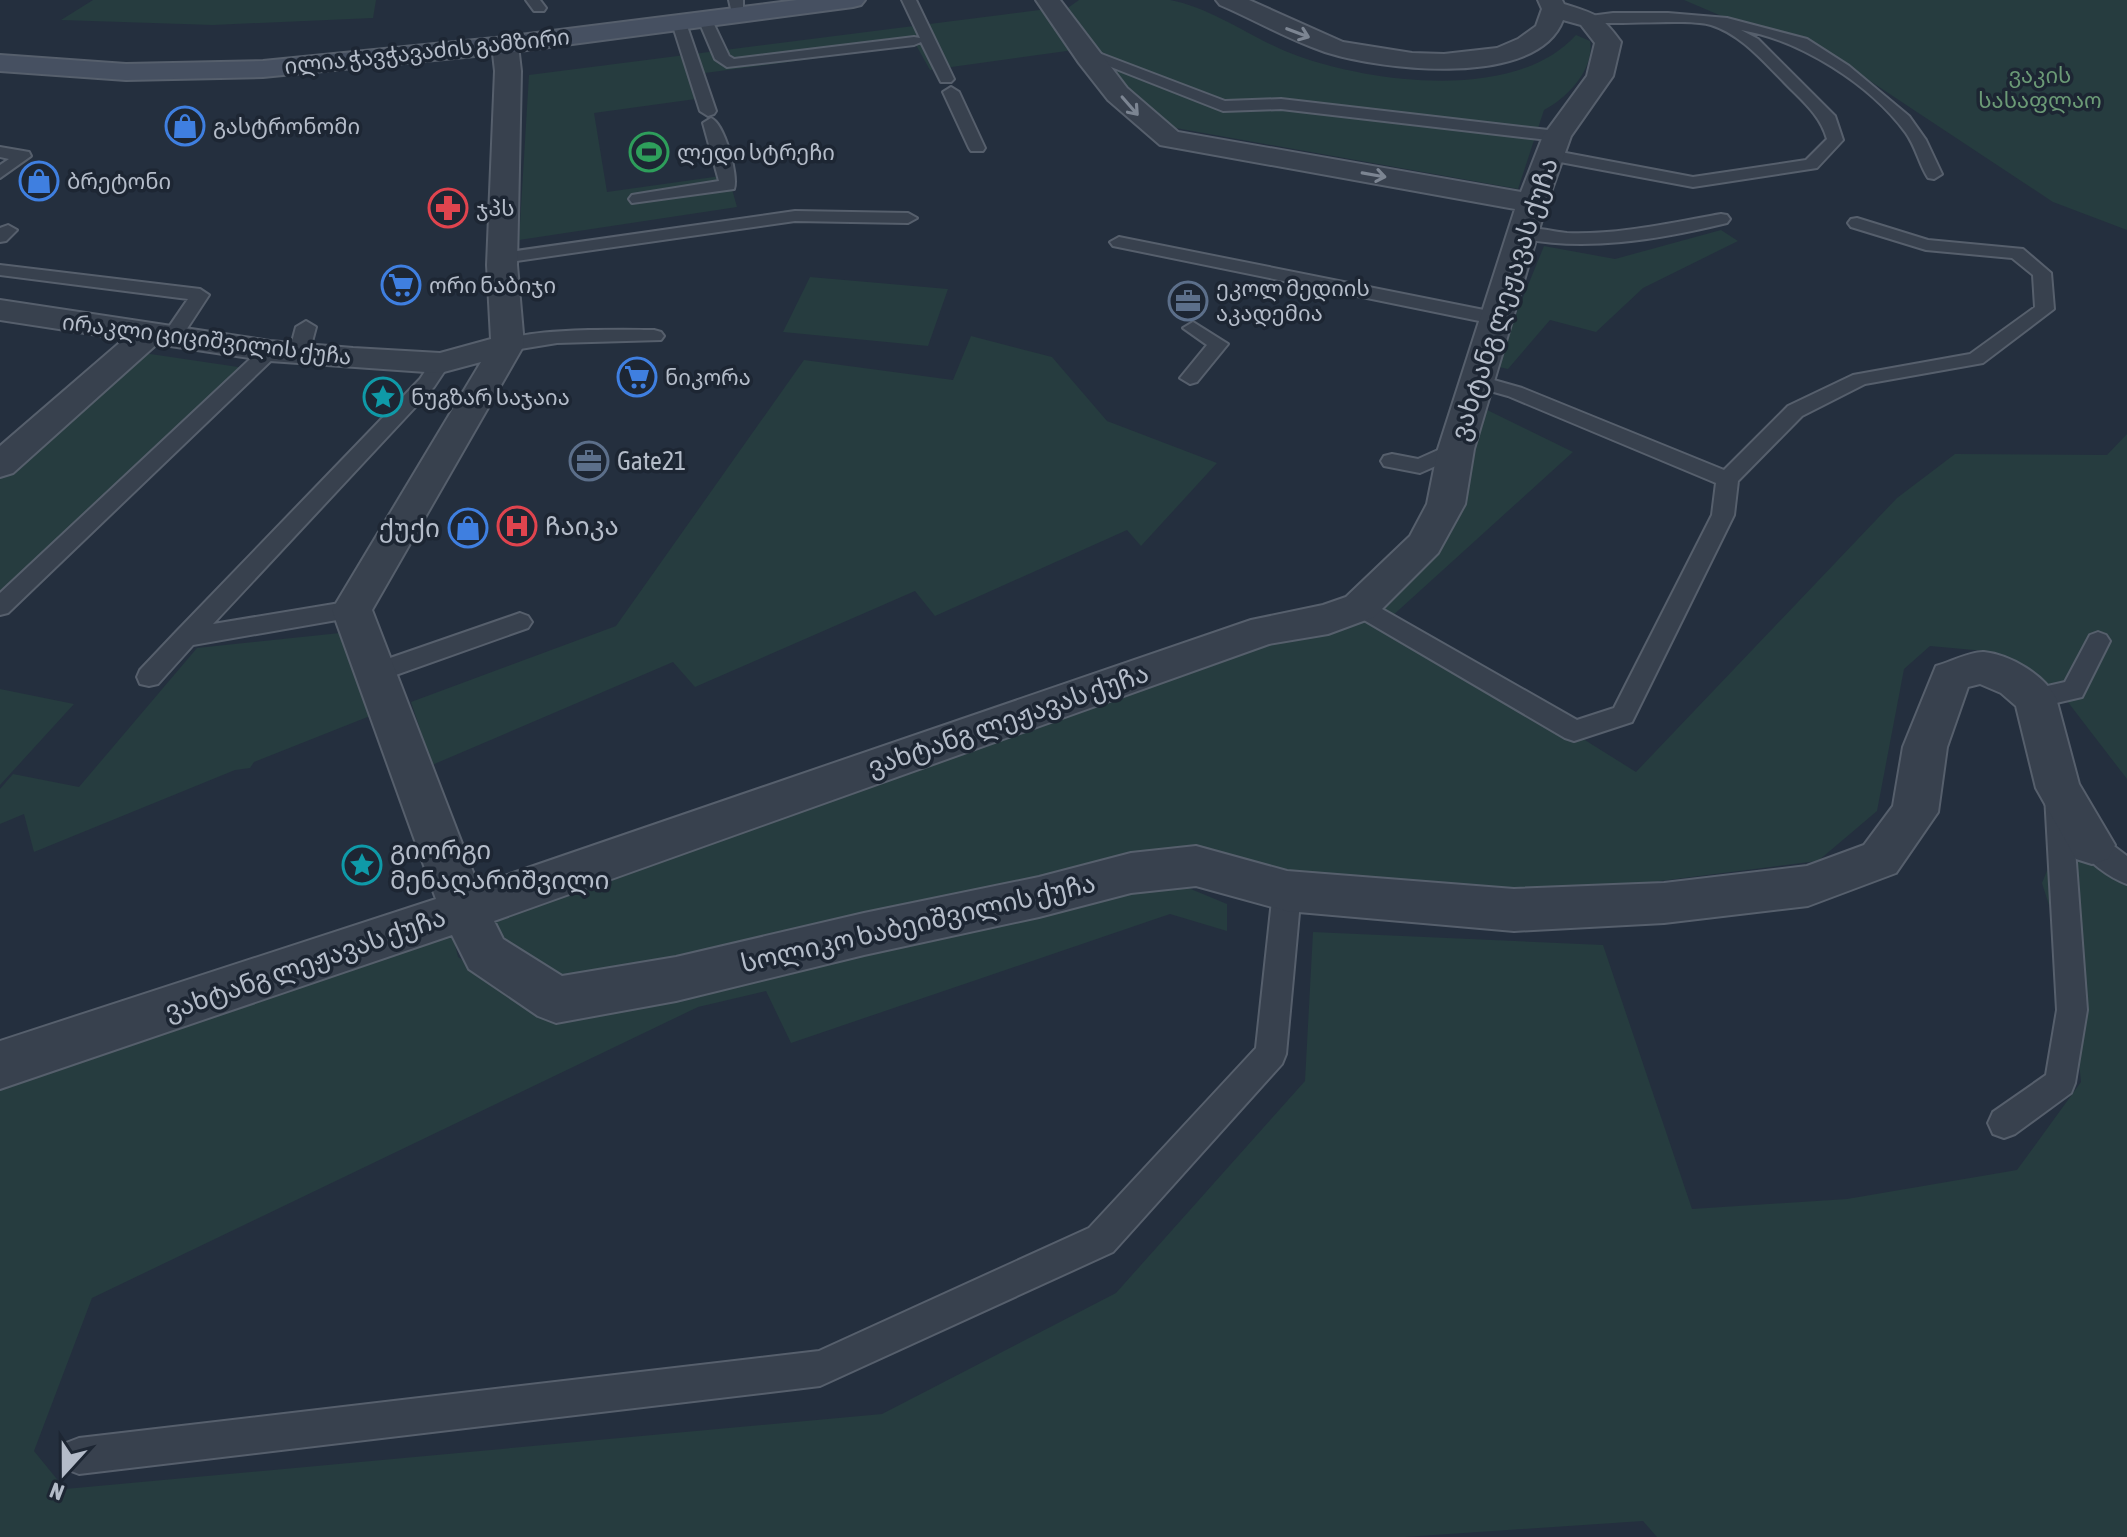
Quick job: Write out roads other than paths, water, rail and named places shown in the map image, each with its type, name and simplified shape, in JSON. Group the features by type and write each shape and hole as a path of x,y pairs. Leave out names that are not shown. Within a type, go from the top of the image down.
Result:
{"main road":[{"name":"ილია ჭავჭავაძის გამზირი","path":"0,63 126,72 235,70 370,60 505,45 705,19 737,7 853,0"}],"street":[{"path":"1048,0 1083,51 1145,123 1170,139 1527,218"},
{"path":"1228,0 1282,27 1337,48 1384,58 1439,63 1484,58 1524,46 1546,31 1552,4 1590,20"},
{"name":"ვახტანგ ლეჟავას ქუჩა","path":"0,1065 464,910 1265,630 1328,619 1360,607 1425,544 1446,504 1456,449 1527,218 1554,145 1600,76 1608,42 1590,20"},
{"path":"352,610 508,345 502,258 508,71 505,45"},
{"name":"ირაკლი ციციშვილის ქუჩა","path":"0,310 160,336 292,344 440,363 508,345"},
{"path":"0,465 160,336"},
{"name":"სოლიკო ხაბეიშვილის ქუჩა","path":"352,610 464,910 486,954 556,1000 676,979 864,934 1039,897 1131,873 1196,866 1287,891 1514,910 1664,903 1808,886 1880,859 1915,812 1925,747 1951,677 1982,667 2016,682 2035,698"},
{"path":"2035,698 2058,788 2092,845"}],"lane":[{"path":"909,0 977,148"},
{"path":"1590,20 1622,15 1682,17 1803,42 1873,91 1913,131 1934,174"},
{"path":"705,19 723,59 732,64 914,41"},
{"path":"638,199 728,185 727,170 679,23"},
{"path":"1083,51 1223,106 1281,104 1554,145 1693,182 1811,164 1835,140 1829,119 1753,42 1720,24"},
{"path":"0,152 23,156 0,173"},
{"path":"502,258 795,216 908,218"},
{"path":"1527,218 1555,240 1651,231 1721,219"},
{"path":"1360,607 1574,731 1623,715 1723,515 1727,479 1795,411 1860,379 1976,359 2045,309 2042,273 2017,253 1926,245 1857,223"},
{"path":"1119,242 1494,318"},
{"path":"0,270 200,295 160,336"},
{"path":"1191,378 1218,344 1193,328"},
{"path":"508,345 557,337 654,336"},
{"path":"0,607 292,344"},
{"path":"149,677 427,383 440,363"},
{"path":"1476,381 1515,392 1727,479"},
{"path":"1392,461 1420,466 1456,449"},
{"path":"184,638 352,610"},
{"path":"376,673 520,622"},
{"path":"2035,698 2073,690 2098,641"},
{"path":"2004,1123 2060,1083 2072,1010 2058,788"},
{"path":"2092,845 2127,872"},
{"path":"79,1456 820,1368 1101,1240 1271,1054 1287,891"}],"place":[{"name":"გასტრონომი","path":"185,126"},
{"name":"ლედი სტრეჩი","path":"649,152"},
{"name":"ბრეტონი","path":"39,181"},
{"name":"ჯპს","path":"448,208"},
{"name":"ორი ნაბიჯი","path":"401,285"},
{"name":"ეკოლ მედიის აკადემია","path":"1188,301"},
{"name":"ნიკორა","path":"637,377"},
{"name":"ნუგზარ საჯაია","path":"383,397"},
{"name":"Gate21","path":"589,461"},
{"name":"ჩაიკა","path":"517,526"},
{"name":"ქუქი","path":"468,528"},
{"name":"გიორგი მენაღარიშვილი","path":"362,865"}],"park label":[{"name":"ვაკის სასაფლაო","path":"2040,88"}]}
